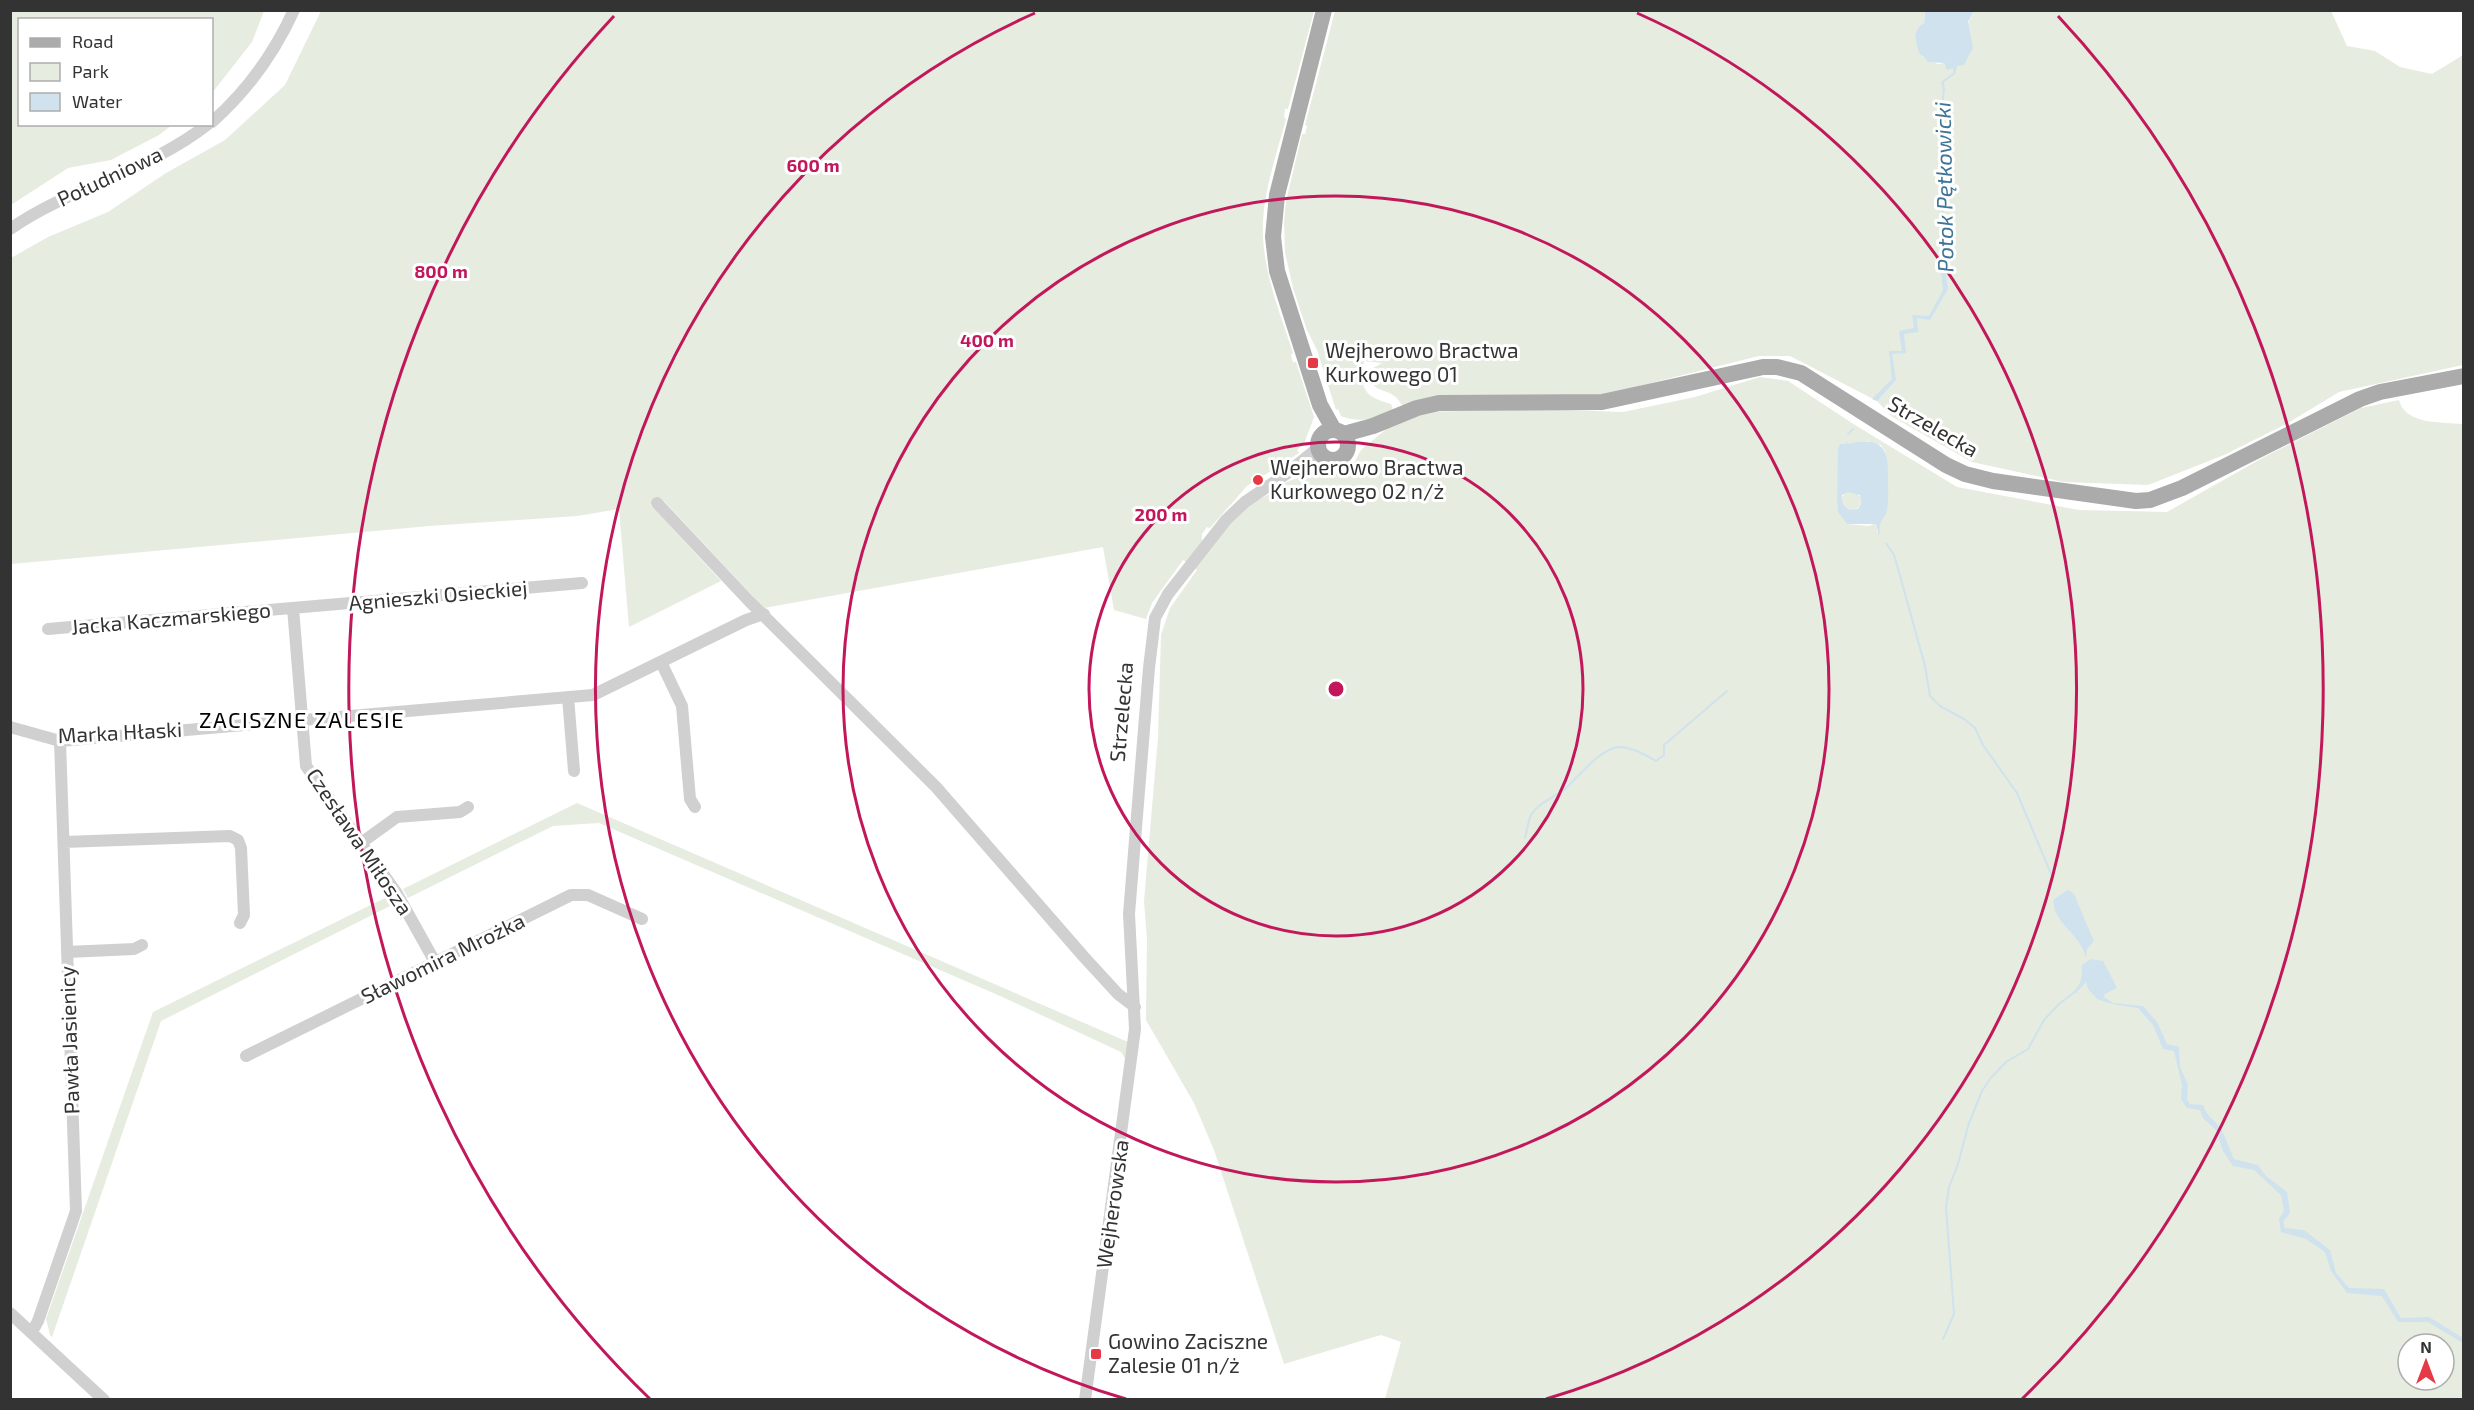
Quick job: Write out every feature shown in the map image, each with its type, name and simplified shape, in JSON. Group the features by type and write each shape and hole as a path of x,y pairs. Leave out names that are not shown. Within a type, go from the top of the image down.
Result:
{"main road":[{"path":"1324,10 1277,195 1273,237 1277,271 1332,441"},
{"name":"Strzelecka","path":"1332,441 1363,436 1373,426 1417,408 1439,403 1602,402 1743,371 1777,367 1801,373 1946,465 1965,474 2004,483 2136,501 2150,500 2182,488 2360,399 2380,392 2463,376"}],"street":[{"name":"Południowa","path":"213,120 255,77 279,41 294,10"},
{"name":"Południowa","path":"10,229 48,205 152,159 206,126"},
{"name":"Strzelecka","path":"1135,1007 1129,930 1130,896 1151,642 1155,618 1168,594 1226,520 1245,502 1332,441"},
{"path":"657,502 764,614 936,787 1084,957 1118,994 1135,1007"},
{"name":"Agnieszki Osieckiej","path":"294,608 582,583"},
{"name":"Jacka Kaczmarskiego","path":"48,629 294,608"},
{"name":"Czesława Miłosza","path":"294,608 306,766 396,892 435,962"},
{"name":"Marka Hłaski","path":"10,727 60,741 593,695 746,620 764,614"},
{"path":"661,662 682,706 690,799 695,807"},
{"path":"568,697 574,771"},
{"name":"Pawła Jasienicy","path":"32,1332 38,1321 76,1211 60,741"},
{"path":"361,843 397,817 460,812 468,807"},
{"path":"64,842 230,836 238,840 241,848 244,915 240,923"},
{"name":"Sławomira Mrożka","path":"246,1056 571,895 588,895 642,919"},
{"path":"67,952 134,949 142,945"},
{"name":"Wejherowska","path":"1085,1400 1130,1082 1135,1007"},
{"path":"10,1313 104,1400"}],"green space":[{"path":"11,10 264,10 252,42 213,92 213,18 18,18 18,126 171,126 159,135 111,160 68,168 11,205"},
{"path":"321,11 1314,11 1288,109 1285,109 1286,119 1270,177 1263,222 1264,252 1270,282 1293,353 1291,355 1293,362 1296,362 1314,417 1304,444 1297,450 1299,453 1247,486 1210,528 1207,527 1202,534 1202,541 1186,562 1183,560 1152,603 1146,619 1114,610 1103,547 764,608 664,501 650,504 721,581 629,627 619,509 577,516 429,526 11,564 11,258 48,237 108,212 166,173 225,140 285,85"},
{"path":"1335,11 1925,11 1924,23 1916,32 1920,55 1945,65 1965,61 1969,55 1971,46 1968,24 1974,11 2331,11 2347,46 2375,51 2400,67 2432,74 2463,55 2463,365 2339,392 2288,423 2224,455 2148,485 2064,482 1972,462 1891,416 1877,401 1790,356 1759,356 1591,398 1403,406 1395,396 1373,385 1373,368 1382,363 1364,361 1363,385 1374,398 1391,404 1393,410 1375,418 1360,420 1346,418 1341,416 1338,409 1336,410 1317,350 1307,330 1293,288 1285,252 1284,222 1286,201 1302,134 1305,134 1307,126 1305,125"},
{"path":"1760,377 1788,381 1957,487 2079,510 2167,512 2266,456 2361,408 2399,400 2403,408 2416,418 2425,421 2462,424 2463,1399 1385,1399 1401,1342 1381,1335 1284,1364 1214,1150 1194,1103 1146,1020 1147,940 1144,901 1158,738 1161,635 1170,608 1197,570 1194,568 1228,525 1251,504 1282,487 1286,482 1322,470 1335,471 1347,468 1355,461 1361,450 1390,426 1422,412 1532,409 1623,412 1695,397","holes":["1867,441 1881,445 1885,451 1885,516 1880,523 1878,534 1876,523 1869,526 1847,524 1837,499 1839,446"]},
{"path":"1851,491 1858,494 1861,501 1858,508 1851,511 1844,508 1841,501 1844,494"},
{"path":"577,803 1128,1042 1126,1060 1121,1052 998,995 599,823 553,826 408,898 403,889"},
{"path":"389,896 394,904 161,1021 52,1337 46,1319 153,1012"}],"water":[{"path":"1925,11 1974,11 1968,22 1973,48 1964,65 1957,66 1955,74 1944,82 1945,90 1941,82 1953,73 1953,68 1947,70 1944,63 1928,62 1920,55 1917,46 1916,33 1924,23"},
{"path":"1945,240 1944,260 1948,289 1930,320 1917,318 1918,332 1904,334 1906,353 1892,354 1896,380 1877,401 1872,399 1892,379 1889,351 1902,351 1899,331 1914,328 1912,315 1929,316 1943,290 1940,260 1943,245 1941,241"},
{"path":"1846,441 1848,444 1876,443 1885,453 1888,470 1888,502 1886,514 1880,524 1879,536 1876,524 1847,524 1838,512 1838,449 1840,444 1846,444","holes":["1848,492 1860,495 1861,504 1858,509 1849,510 1843,504 1842,495"]},
{"path":"2068,890 2074,894 2094,941 2087,949 2086,958 2079,942 2061,921 2054,907 2054,899"},
{"path":"2091,959 2103,961 2117,988 2105,994 2104,997 2113,1003 2143,1006 2157,1022 2167,1044 2179,1047 2180,1067 2188,1085 2187,1099 2190,1104 2203,1105 2222,1131 2234,1159 2258,1165 2266,1176 2287,1192 2290,1213 2283,1222 2285,1228 2304,1230 2330,1250 2336,1273 2349,1288 2384,1289 2401,1318 2429,1317 2453,1332 2445,1332 2428,1322 2398,1322 2382,1296 2347,1293 2331,1271 2325,1252 2306,1239 2281,1232 2279,1219 2284,1211 2281,1195 2254,1170 2233,1166 2223,1151 2216,1130 2203,1118 2200,1110 2187,1108 2181,1099 2182,1085 2174,1051 2163,1049 2153,1025 2138,1008 2112,1004 2097,999 2088,989 2086,982 2076,993 2073,992 2081,980 2082,965"},
{"path":"2456,1334 2463,1338 2463,1343 2456,1339"}],"waterway":[{"name":"Potok Pętkowicki","path":"1944,89 1939,134 1944,242"},
{"name":"Potok Pętkowicki","path":"1848,434 1853,429"},
{"name":"Potok Pętkowicki","path":"1886,543 1894,555 1899,572 1925,666 1930,696 1940,706 1975,728 1983,745 2017,793 2052,876"},
{"path":"1525,838 1530,817 1534,811 1542,803 1565,789 1598,757 1613,748 1621,747 1635,750 1656,761 1664,755 1664,745 1727,691"},
{"path":"1943,1339 1954,1314 1946,1207 1949,1187 1969,1123 1982,1091 1990,1079 2006,1062 2028,1049 2044,1020 2076,991"}],"place":[{"name":"Wejherowo Bractwa Kurkowego 01","path":"1313,363"},
{"name":"Wejherowo Bractwa Kurkowego 02 n/ż","path":"1258,480"},
{"name":"Gowino Zaciszne Zalesie 01 n/ż","path":"1096,1354"}],"district":[{"name":"ZACISZNE ZALESIE","path":"302,720"}]}
